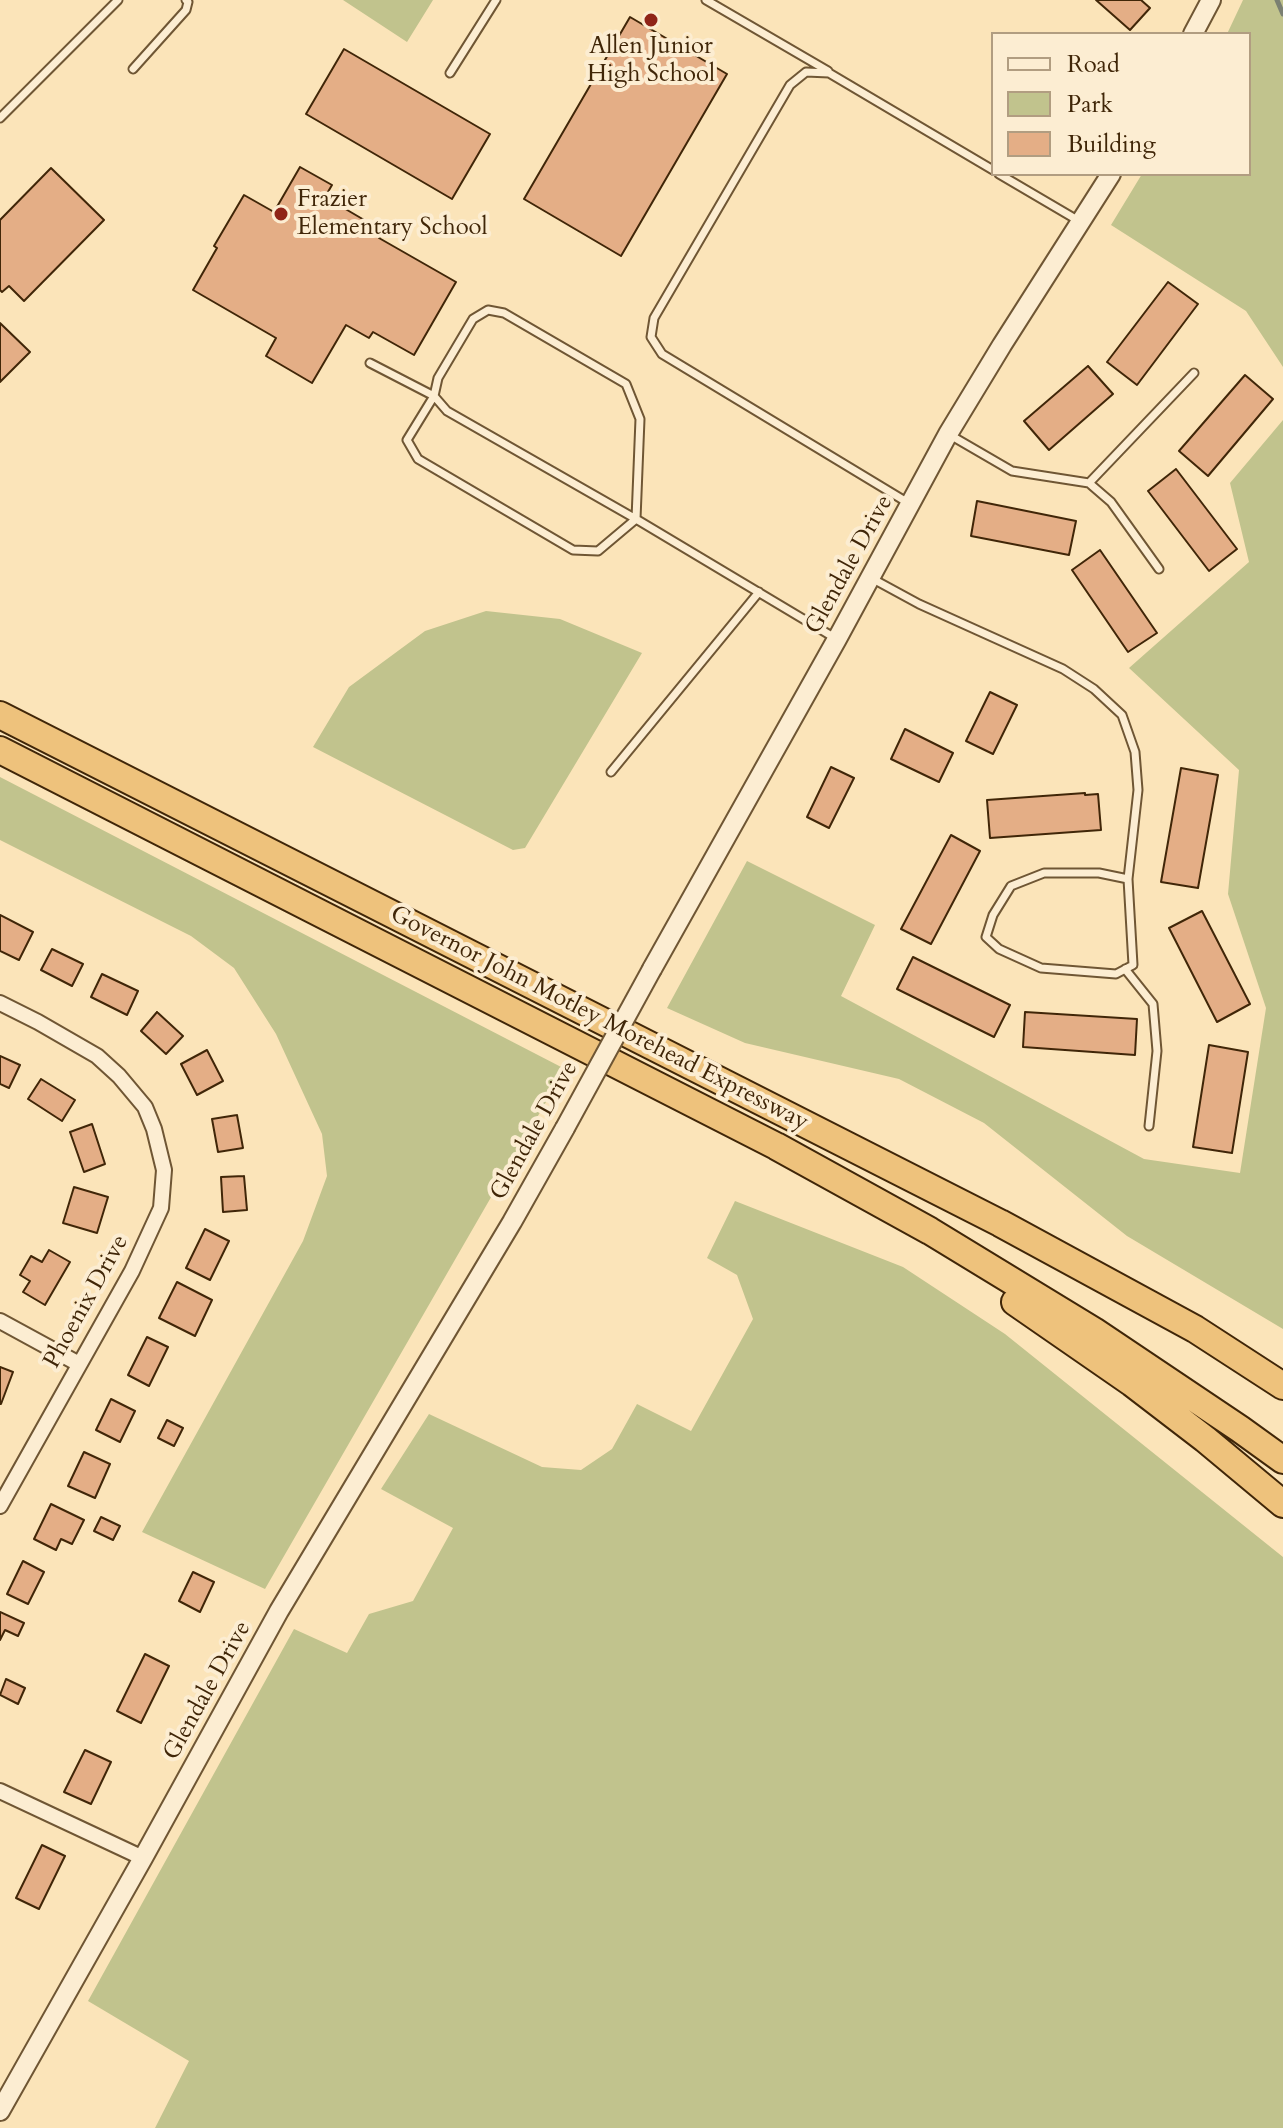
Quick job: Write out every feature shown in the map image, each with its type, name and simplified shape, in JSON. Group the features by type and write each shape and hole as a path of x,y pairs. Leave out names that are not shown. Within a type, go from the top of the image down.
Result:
{"highway":[{"name":"Governor John Motley Morehead Expressway","path":"0,715 1000,1223 1195,1329"},
{"name":"Governor John Motley Morehead Expressway","path":"0,750 776,1146 930,1231 1094,1331 1283,1460"},
{"path":"930,1231 958,1264 1132,1383 1283,1504"},
{"path":"1195,1329 1248,1344 1283,1366"},
{"path":"1195,1329 1283,1386"}],"street":[{"path":"1194,32 1211,0"},
{"name":"Glendale Drive","path":"0,2111 279,1611 565,1128 948,434 1110,176"},
{"name":"Phoenix Drive","path":"0,1003 97,1056 119,1076 145,1107 164,1170 161,1208 132,1271 0,1506"},
{"path":"0,1321 79,1364"},
{"path":"0,1791 143,1858"}],"lane":[{"path":"0,118 118,0"},
{"path":"133,69 186,10 186,0"},
{"path":"450,73 496,0"},
{"path":"706,0 991,169"},
{"path":"829,73 806,72 790,85 654,318 651,337 662,354 910,504"},
{"path":"1002,176 1081,223"},
{"path":"488,310 504,313 626,384 640,419 636,519 598,551 573,550 418,459 407,440 434,396 438,378 473,319 488,310"},
{"path":"370,363 434,396 447,411 837,639"},
{"path":"1089,483 1194,373"},
{"path":"948,434 1012,471 1089,483 1111,502 1159,569"},
{"path":"871,578 919,604 1063,669 1094,689 1122,715 1135,752 1138,790 1128,879 1133,965 1116,974 1041,968 999,949 986,937 993,915 1011,886 1033,877 1044,873 1099,873 1128,879"},
{"path":"611,772 759,592"},
{"path":"1125,969 1153,1004 1157,1051 1149,1126"}],"green space":[{"path":"343,0 433,0 407,42"},
{"path":"1243,0 1283,0 1283,367 1246,311 1111,225 1141,176 1251,176 1251,32 1228,32"},
{"path":"1283,420 1283,1329 1127,1236 984,1123 899,1079 745,1043 667,1008 747,861 875,925 841,996 1144,1159 1240,1173 1266,1008 1228,894 1239,770 1129,668 1249,562 1230,483"},
{"path":"486,611 560,619 642,653 525,848 513,850 313,747 349,687 425,631"},
{"path":"0,777 565,1069 265,1589 142,1532 303,1241 327,1176 322,1134 276,1034 234,968 191,936 0,840"},
{"path":"735,1201 903,1267 1005,1334 1283,1557 1283,2128 155,2128 189,2061 88,2001 294,1629 347,1653 369,1614 413,1601 453,1528 381,1489 429,1414 542,1467 581,1470 612,1449 637,1404 691,1431 753,1319 737,1275 707,1258"}],"building":[{"path":"1096,0 1141,0 1150,8 1130,30"},
{"path":"630,17 727,74 621,256 524,199"},
{"path":"344,49 490,134 452,199 306,114"},
{"path":"300,167 332,185 325,197 383,231 379,238 456,282 414,355 373,332 369,338 346,325 312,383 266,356 276,338 193,290 244,195 274,212"},
{"path":"51,168 104,220 24,301 9,286 2,292 0,290 0,220"},
{"path":"1168,282 1198,304 1137,385 1107,362"},
{"path":"0,323 30,352 0,382"},
{"path":"1088,366 1113,394 1049,450 1024,421"},
{"path":"1245,375 1273,399 1208,476 1179,451"},
{"path":"1176,469 1237,549 1209,571 1148,491"},
{"path":"977,501 1076,521 1069,555 971,536"},
{"path":"1100,550 1157,633 1128,652 1072,570"},
{"path":"990,692 1017,705 993,754 966,741"},
{"path":"905,729 953,753 939,782 891,759"},
{"path":"831,767 854,778 829,828 807,817"},
{"path":"1181,768 1218,775 1198,888 1161,882"},
{"path":"1098,794 1101,830 990,838 987,800"},
{"path":"951,835 980,851 931,944 901,929"},
{"path":"1202,911 1250,1004 1217,1022 1169,928"},
{"path":"0,915 33,932 19,960 0,951"},
{"path":"52,949 83,964 72,986 41,970"},
{"path":"913,957 1010,1005 994,1037 897,989"},
{"path":"102,974 138,991 127,1015 91,997"},
{"path":"157,1012 183,1036 166,1054 141,1031"},
{"path":"1025,1012 1137,1019 1135,1055 1023,1047"},
{"path":"1209,1045 1248,1052 1232,1153 1193,1147"},
{"path":"207,1050 223,1081 197,1095 181,1064"},
{"path":"0,1056 20,1065 9,1088 0,1084"},
{"path":"41,1079 75,1100 62,1121 28,1099"},
{"path":"237,1115 243,1148 218,1152 212,1119"},
{"path":"92,1124 105,1164 84,1172 70,1132"},
{"path":"244,1176 247,1210 223,1212 221,1177"},
{"path":"74,1187 108,1197 97,1233 63,1223"},
{"path":"205,1229 229,1241 210,1280 186,1268"},
{"path":"49,1250 70,1262 45,1305 23,1292 30,1281 20,1275 31,1256 42,1262"},
{"path":"177,1282 212,1300 195,1336 159,1318"},
{"path":"147,1337 168,1347 149,1386 128,1375"},
{"path":"0,1367 13,1372 1,1404 0,1404"},
{"path":"111,1399 135,1411 120,1442 96,1430"},
{"path":"167,1420 183,1428 174,1446 158,1438"},
{"path":"84,1452 110,1464 95,1498 68,1486"},
{"path":"51,1504 84,1520 72,1544 61,1539 56,1550 34,1539"},
{"path":"101,1517 120,1526 113,1540 94,1531"},
{"path":"23,1561 44,1572 28,1604 7,1594"},
{"path":"193,1572 214,1582 200,1612 179,1601"},
{"path":"0,1612 24,1623 18,1636 5,1630 0,1640"},
{"path":"145,1654 169,1666 141,1723 117,1711"},
{"path":"6,1679 25,1688 18,1704 0,1695"},
{"path":"85,1750 111,1762 91,1804 64,1792"},
{"path":"42,1845 65,1856 39,1909 16,1898"}],"waterway":[{"path":"1277,0 1283,14"}],"place":[{"name":"Allen Junior High School","path":"651,20"},
{"name":"Frazier Elementary School","path":"281,214"}]}
